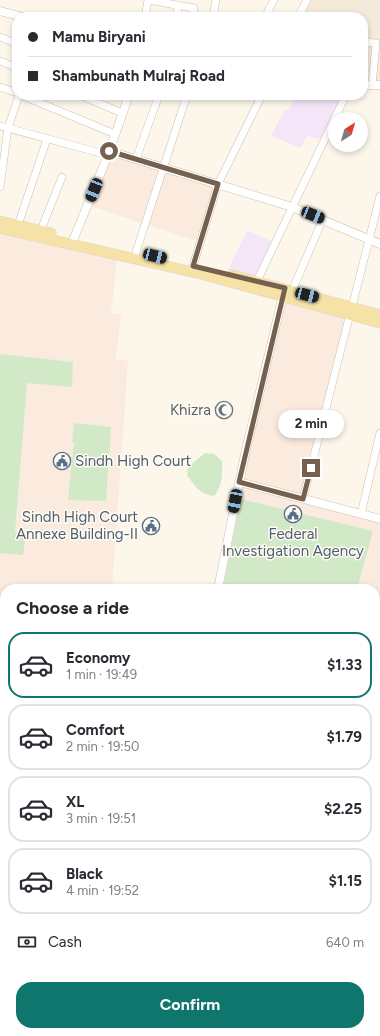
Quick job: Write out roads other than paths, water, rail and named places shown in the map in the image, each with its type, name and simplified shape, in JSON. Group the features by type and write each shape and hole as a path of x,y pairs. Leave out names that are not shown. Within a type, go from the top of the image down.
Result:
{"main road":[{"path":"0,221 257,281 287,292 351,311 380,324"},
{"path":"0,228 287,292"},
{"path":"351,311 380,315"}],"street":[{"path":"146,12 148,0 194,8 194,12"},
{"path":"214,12 216,0"},
{"path":"268,12 274,0"},
{"path":"300,12 306,0"},
{"path":"177,12 178,5"},
{"path":"0,11 12,14"},
{"path":"0,37 12,42"},
{"path":"368,42 376,43 376,85"},
{"path":"0,61 12,66"},
{"path":"0,87 12,91"},
{"path":"0,187 8,128 17,100"},
{"path":"33,100 115,134"},
{"path":"92,100 122,113"},
{"path":"74,238 108,153 126,100"},
{"path":"136,159 157,100"},
{"path":"136,252 185,100"},
{"path":"193,266 218,184 260,100"},
{"path":"257,281 344,100"},
{"path":"0,126 136,159 218,184 292,207 380,244"},
{"path":"18,225 47,138"},
{"path":"41,230 62,177"},
{"path":"303,499 380,196"},
{"path":"219,584 239,482 287,292 323,219"},
{"path":"361,514 380,433"},
{"path":"239,482 380,519"}],"place":[{"name":"Khizra","path":"224,410"},
{"name":"Sindh High Court","path":"62,461"},
{"name":"Federal Investigation Agency","path":"293,514"},
{"name":"Sindh High Court Annexe Building-II","path":"151,526"}]}
